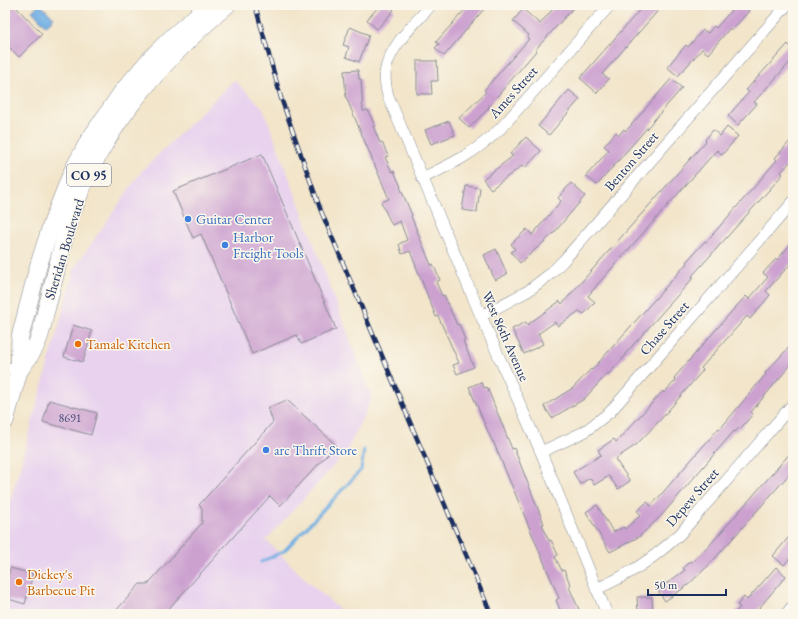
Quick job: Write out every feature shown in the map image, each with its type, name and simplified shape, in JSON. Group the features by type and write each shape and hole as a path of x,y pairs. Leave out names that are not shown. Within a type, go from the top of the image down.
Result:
{"main road":[{"name":"Sheridan Boulevard","path":"5,421 12,369 37,343 67,228 84,184 104,144 127,110 153,76 195,34 218,7"}],"street":[{"name":"West 86th Avenue","path":"432,5 394,49 386,69 388,96 540,452 607,614"},
{"name":"Ames Street","path":"422,178 452,164 485,143 501,128 610,5"},
{"name":"Benton Street","path":"481,316 528,291 550,274 564,260 787,5"},
{"name":"Chase Street","path":"540,452 584,432 610,412 793,202"},
{"name":"Depew Street","path":"596,588 618,580 642,566 680,534 793,404"},
{"path":"786,614 793,606"}],"shaded area":[{"path":"234,80 263,108 372,398 347,451 266,540 307,581 345,614 5,614 5,521 75,267 141,172"}],"water":[{"path":"41,5 54,18 46,26 32,11"}],"building":[{"path":"5,5 14,5 42,34 19,57 5,43"},
{"path":"380,5 388,5 394,10 377,29 367,20"},
{"path":"469,5 480,5 484,9 444,56 435,48 439,44 436,42"},
{"path":"546,5 576,5 535,50 536,51 488,107 489,108 469,128 459,118 486,92 484,90 529,39 527,38 529,35 513,21 523,9 540,24 552,10"},
{"path":"644,5 663,5 602,74 609,79 597,93 580,78"},
{"path":"736,5 742,5 749,11 732,30 730,28 708,54 702,49 678,76 667,67 686,45 688,47 703,30 708,33 714,26 716,28"},
{"path":"350,27 369,35 359,62 346,57 349,47 343,45"},
{"path":"788,44 793,49 793,59 754,102 757,104 738,125 728,116 749,92 746,90"},
{"path":"417,61 437,61 438,81 431,81 432,94 417,94"},
{"path":"358,70 359,79 361,79 363,111 368,110 380,143 382,142 388,156 385,157 392,172 394,171 431,265 433,264 440,280 436,282 442,296 444,295 457,325 459,324 465,340 463,341 474,367 457,374 453,365 459,363 438,316 436,317 410,251 402,254 399,244 407,240 400,221 392,225 381,202 389,199 346,97 344,71"},
{"path":"671,79 682,88 597,185 586,176 609,150 604,146 616,132 619,135 624,129 626,131"},
{"path":"569,90 580,99 549,135 538,126"},
{"path":"449,121 455,135 431,144 425,130"},
{"path":"727,127 738,136 722,155 717,150 597,285 588,296 595,302 584,314 579,311 558,326 555,322 538,334 543,344 524,354 512,329 526,322 527,325 560,301 562,304 706,141 705,140 713,130 720,136"},
{"path":"526,137 541,151 525,168 523,165 491,189 483,179 513,156 510,154"},
{"path":"793,138 793,159 781,172 783,174 692,276 694,277 609,374 608,373 584,399 552,418 544,406 573,388 591,369 592,370 687,263 686,262 705,241 706,242 755,186 777,160 775,158"},
{"path":"262,154 336,329 301,344 297,335 252,354 201,234 193,238 173,191"},
{"path":"571,183 585,196 553,234 520,263 511,252 515,249 511,244 527,229 532,235 561,201 558,198"},
{"path":"466,186 480,188 477,212 462,210"},
{"path":"793,241 793,261 766,291 770,295 750,319 747,316 701,368 703,370 661,419 636,445 615,459 630,481 618,489 609,476 594,485 590,478 580,484 573,472 601,455 598,450 614,439 616,442 663,391 664,393 676,380 674,378 733,310 746,296 749,299 768,277 763,273 776,259 777,260"},
{"path":"496,249 507,274 495,280 484,255"},
{"name":"Tamale Kitchen","path":"73,325 92,331 83,362 64,357"},
{"path":"793,343 793,362 751,412 753,414 740,429 739,428 735,432 734,431 661,516 640,536 610,552 586,512 597,505 613,532 624,527 625,529 641,515 637,511 647,502 651,506 719,428 720,429 766,374 765,373"},
{"path":"481,382 484,388 487,387 512,449 514,448 544,524 542,524 549,541 551,540 558,555 555,557 562,571 564,570 571,586 569,587 581,614 562,614 556,600 559,598 469,387"},
{"path":"49,400 97,413 91,435 43,422"},
{"path":"287,400 336,445 280,506 270,496 164,614 113,614 140,584 148,584 202,523 202,508 199,505 273,422 268,408"},
{"path":"793,450 793,470 711,563 688,585 665,601 656,588 665,582 666,584 685,570 683,568 708,547"},
{"path":"793,532 793,555 784,565 773,556"},
{"path":"776,567 786,576 754,614 734,614 740,607 737,605 744,597 747,600"},
{"name":"Dickey's Barbecue Pit","path":"10,568 33,574 25,604 5,598 5,589"},
{"path":"637,597 652,597 653,614 638,614"}],"waterway":[{"path":"261,562 284,551 361,470 364,450"}],"railway":[{"path":"255,5 281,98 321,211 491,614"}],"place":[{"name":"Guitar Center","path":"188,219"},
{"name":"Harbor Freight Tools","path":"225,245"},
{"name":"Tamale Kitchen","path":"78,344"},
{"name":"arc Thrift Store","path":"266,450"},
{"name":"Dickey's Barbecue Pit","path":"19,582"}]}
